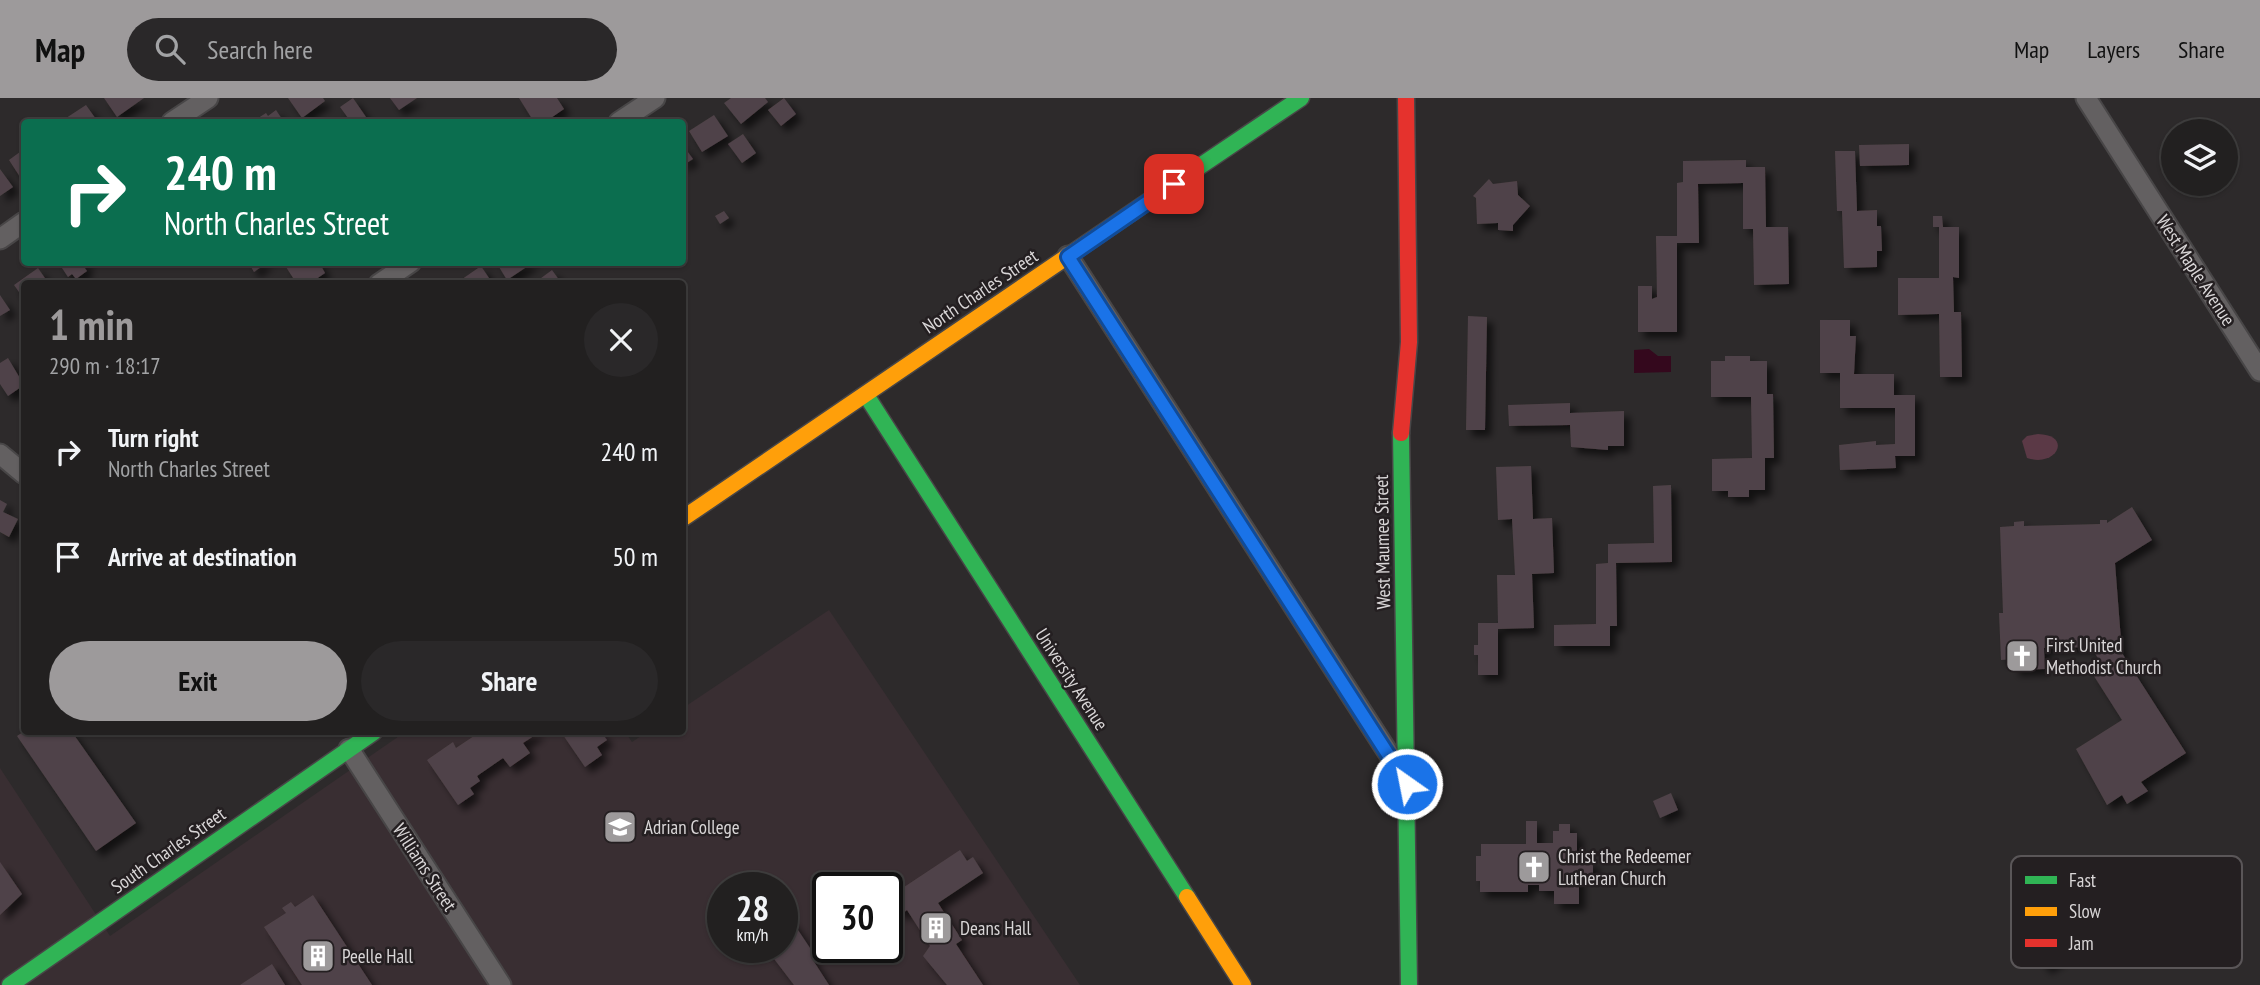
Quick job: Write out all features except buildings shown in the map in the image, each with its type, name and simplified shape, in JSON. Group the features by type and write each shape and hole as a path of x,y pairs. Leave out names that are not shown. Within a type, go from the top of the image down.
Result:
{"street":[{"path":"176,119 208,98"},
{"path":"624,119 655,98"},
{"name":"North Charles Street","path":"686,516 1301,98"},
{"name":"West Maumee Street","path":"1406,98 1409,341 1400,448 1409,985"},
{"name":"West Maple Avenue","path":"2086,98 2260,370"},
{"path":"0,239 21,224"},
{"path":"1068,257 1407,784"},
{"path":"385,280 405,266"},
{"name":"University Avenue","path":"866,395 1243,985"},
{"path":"0,454 21,472"},
{"path":"349,748 369,735"},
{"name":"South Charles Street","path":"10,985 349,748"},
{"name":"Williams Street","path":"349,748 501,985"}],"shaded area":[{"path":"1649,349 1658,356 1671,356 1671,372 1634,373 1634,350"},
{"path":"2038,434 2055,440 2057,450 2046,459 2027,458 2022,441 2027,436"},
{"name":"Adrian College","path":"829,610 1080,985 0,985 0,768 110,936 401,735 627,735 632,742 642,735 686,735 686,706"}],"traffic: fast":[{"path":"1181,179 1301,98"},
{"path":"866,395 1187,897"},
{"path":"1401,433 1409,985"},
{"path":"10,985 370,735"}],"traffic: slow":[{"path":"686,516 1181,179"},
{"path":"1187,897 1243,985"}],"traffic: jam":[{"path":"1401,433 1409,342 1406,98"}],"place":[{"name":"First United Methodist Church","path":"2022,656"},
{"name":"Adrian College","path":"620,827"},
{"name":"Christ the Redeemer Lutheran Church","path":"1534,867"},
{"name":"Deans Hall","path":"936,928"},
{"name":"Peelle Hall","path":"318,956"}],"route":[{"path":"1174,184 1068,257 1407,784"}]}
